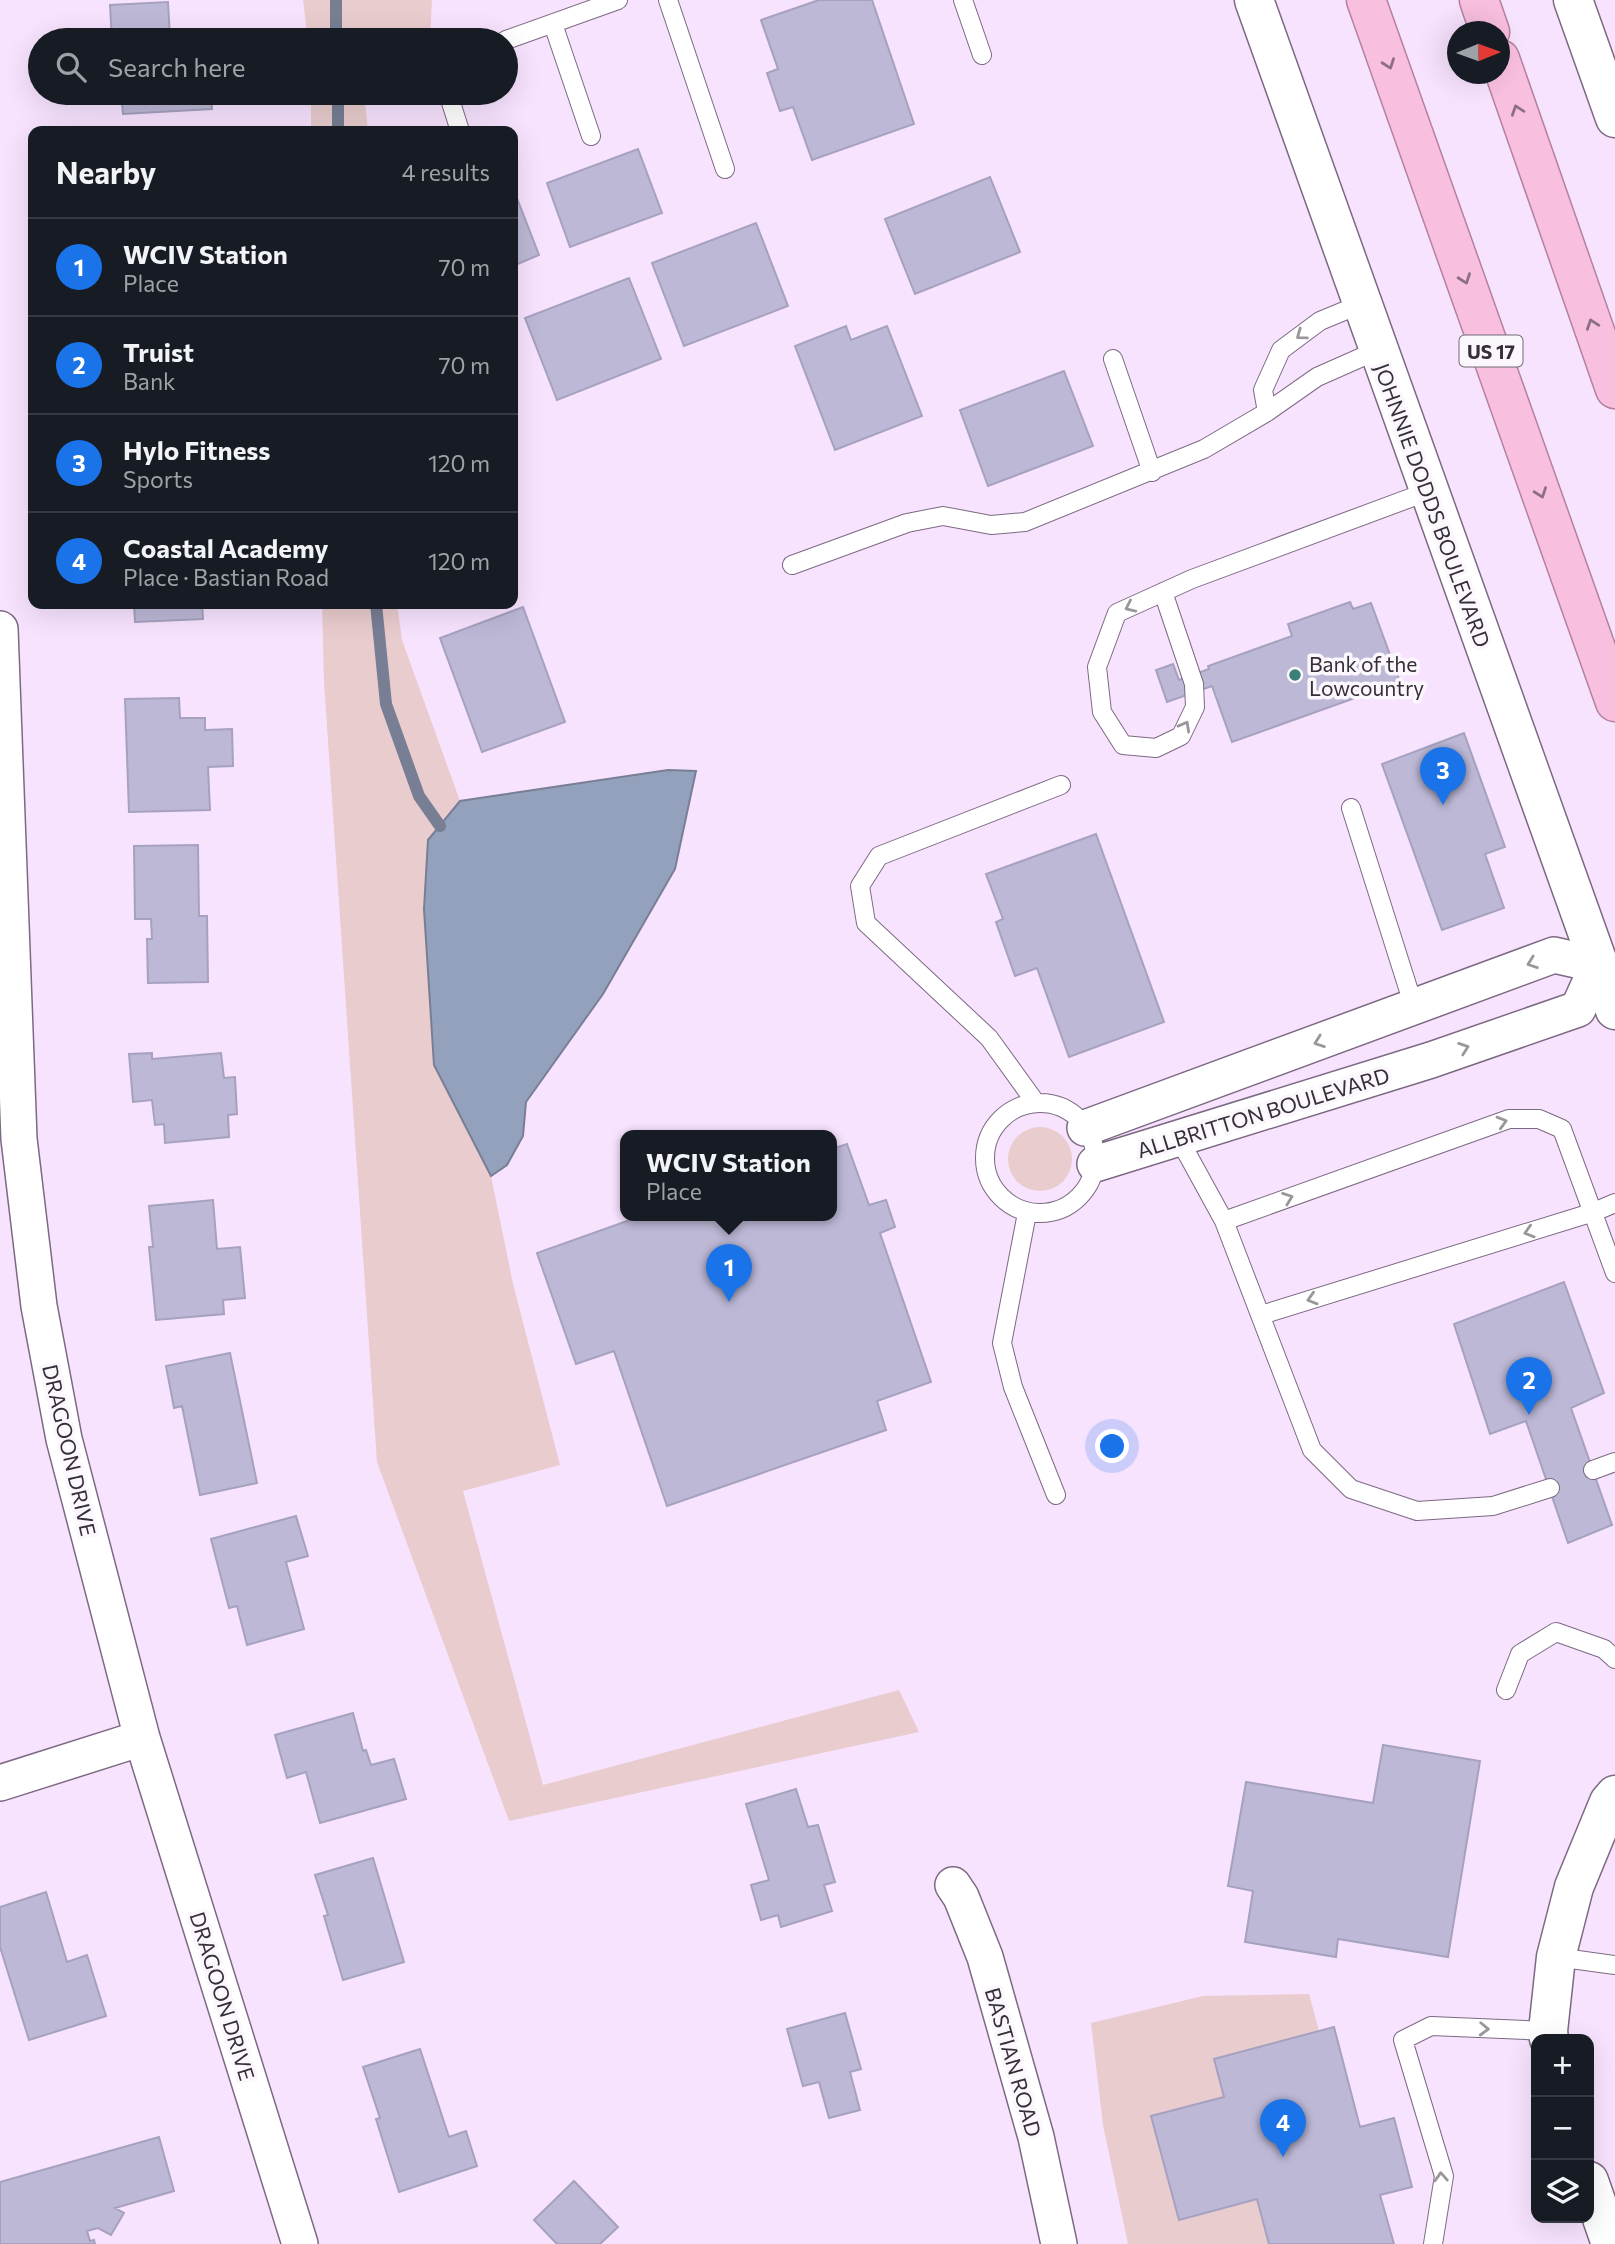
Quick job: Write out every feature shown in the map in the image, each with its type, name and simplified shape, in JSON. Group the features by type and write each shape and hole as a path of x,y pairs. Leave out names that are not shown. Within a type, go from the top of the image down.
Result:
{"highway":[{"name":"US 17","path":"1366,0 1615,702"},
{"path":"1479,0 1486,21"},
{"path":"1509,84 1615,389"}],"street":[{"name":"JOHNNIE DODDS BOULEVARD","path":"1254,0 1615,1010"},
{"path":"1573,0 1613,106"},
{"name":"DRAGOON DRIVE","path":"0,629 19,1139 38,1293 64,1439 142,1738 300,2244"},
{"name":"ALLBRITTON BOULEVARD","path":"1085,1128 1554,955 1598,965 1578,1009 1431,1059 1095,1164"},
{"path":"1414,1007 1431,1059"},
{"path":"0,1783 142,1738"},
{"path":"1548,2034 1556,1957 1574,1887 1609,1802 1615,1796"},
{"name":"BASTIAN ROAD","path":"953,1885 961,1897 985,1957 1036,2137 1059,2244"},
{"path":"1594,2195 1611,2244"}],"lane":[{"path":"518,36 618,0"},
{"path":"668,0 725,169"},
{"path":"963,0 982,55"},
{"path":"553,23 591,136"},
{"path":"452,105 458,126"},
{"path":"1267,412 1263,390 1281,350 1321,321 1361,304"},
{"path":"792,565 907,523 943,516 992,525 1026,522 1204,449 1267,412 1317,377 1378,350"},
{"path":"1113,359 1152,472"},
{"path":"1163,592 1194,684 1195,707 1181,736 1156,748 1123,745 1102,712 1097,667 1117,613 1163,592 1192,579 1429,491"},
{"path":"1036,1103 989,1038 866,923 860,886 878,856 1061,785"},
{"path":"1351,808 1414,1007"},
{"path":"1036,1103 1062,1107 1081,1121 1085,1128 1093,1141 1095,1164 1088,1187 1072,1204 1051,1213 1027,1213 1006,1202 990,1182 984,1155 992,1130 1011,1111 1036,1103"},
{"path":"1224,1222 1509,1119 1539,1119 1562,1129 1615,1273"},
{"path":"1179,1139 1224,1222 1312,1450 1351,1489 1417,1511 1493,1506 1550,1488"},
{"path":"1261,1315 1594,1212 1615,1203"},
{"path":"1027,1213 1002,1343 1013,1387 1056,1495"},
{"path":"1593,1470 1615,1462"},
{"path":"1506,1690 1520,1654 1556,1632 1604,1649 1615,1659"},
{"path":"1556,1957 1615,1965"},
{"path":"1433,2244 1444,2176 1403,2040 1432,2026 1535,2034"}],"shaded area":[{"path":"303,0 432,0 431,28 306,28"},
{"path":"311,105 365,105 367,126 311,126"},
{"path":"322,609 398,609 402,640 460,801 428,840 424,909 434,1065 491,1176 513,1284 560,1465 463,1491 543,1785 899,1690 919,1732 509,1821 377,1462 324,682"},
{"path":"1034,1127 1046,1127 1063,1136 1070,1147 1070,1171 1063,1182 1046,1191 1034,1191 1022,1186 1013,1177 1008,1165 1008,1153 1013,1141 1022,1132"},
{"path":"1309,1994 1319,2031 1214,2059 1224,2097 1151,2117 1179,2220 1257,2199 1269,2244 1128,2244 1103,2125 1091,2023 1203,1996"}],"water":[{"path":"668,770 696,771 675,869 603,994 526,1102 523,1136 507,1165 491,1176 434,1065 424,909 428,840 460,801"}],"building":[{"path":"819,0 872,0 914,124 812,160 793,107 780,111 767,73 778,69 761,20"},
{"path":"168,2 169,28 111,28 110,5"},
{"path":"122,105 212,105 212,109 123,114"},
{"path":"638,149 662,213 570,247 547,183"},
{"path":"990,177 1020,252 915,294 885,219"},
{"path":"518,201 539,255 518,264"},
{"path":"756,223 788,306 684,346 652,263"},
{"path":"629,278 661,359 557,400 525,318"},
{"path":"846,326 851,340 887,326 922,416 835,450 795,346"},
{"path":"1064,371 1093,446 988,486 960,410"},
{"name":"Bank of the Lowcountry","path":"1350,602 1353,609 1371,603 1400,682 1232,742 1212,686 1167,702 1156,670 1173,664 1179,680 1209,669 1208,666 1292,636 1288,624"},
{"path":"523,607 565,722 482,752 440,638"},
{"path":"134,609 202,609 203,619 135,622"},
{"path":"179,698 180,718 205,718 205,730 232,729 233,766 208,767 210,810 129,812 125,699"},
{"path":"1464,733 1505,847 1485,854 1504,908 1442,930 1382,764"},
{"path":"1096,834 1164,1022 1069,1057 1037,968 1015,976 996,922 1003,919 986,874"},
{"path":"198,845 199,916 207,916 208,982 148,983 147,939 152,939 151,919 135,919 134,846"},
{"path":"152,1053 152,1059 221,1053 224,1078 235,1077 237,1114 228,1115 229,1137 165,1143 164,1124 155,1125 152,1100 133,1102 129,1054"},
{"path":"847,1144 869,1205 886,1200 895,1227 880,1233 931,1382 877,1401 886,1430 667,1506 614,1351 576,1364 537,1253 627,1221 837,1221 837,1147"},
{"path":"213,1200 217,1249 240,1247 245,1298 223,1300 224,1314 156,1320 149,1247 153,1247 149,1206"},
{"path":"1564,1282 1604,1393 1571,1408 1612,1525 1568,1543 1526,1421 1490,1434 1454,1324"},
{"path":"230,1353 257,1483 200,1495 182,1406 174,1408 166,1366"},
{"path":"296,1516 308,1556 286,1562 304,1629 247,1645 237,1606 229,1608 211,1539"},
{"path":"353,1713 363,1751 366,1750 371,1765 394,1759 406,1799 320,1823 306,1772 287,1778 275,1735"},
{"path":"1383,1745 1480,1761 1448,1957 1338,1939 1336,1957 1245,1942 1253,1891 1228,1886 1246,1782 1373,1803"},
{"path":"796,1789 808,1827 818,1825 835,1882 824,1885 832,1911 781,1927 778,1915 761,1920 751,1885 769,1880 746,1804"},
{"path":"373,1858 404,1962 343,1980 324,1916 328,1915 315,1875"},
{"path":"46,1892 67,1962 87,1955 106,2016 29,2040 0,1947 0,1907"},
{"path":"845,2013 861,2069 850,2072 860,2110 829,2118 819,2082 803,2086 787,2029"},
{"path":"1334,2027 1360,2127 1394,2118 1412,2187 1380,2195 1394,2244 1269,2244 1257,2199 1179,2220 1151,2116 1224,2097 1214,2059"},
{"path":"420,2049 449,2137 466,2131 477,2166 399,2192 376,2119 380,2118 363,2067"},
{"path":"159,2137 174,2191 115,2208 124,2213 111,2235 98,2228 87,2231 90,2241 94,2240 95,2244 0,2244 0,2182"},
{"path":"574,2181 618,2227 600,2244 557,2244 534,2220"}],"waterway":[{"path":"336,0 336,28"},
{"path":"338,105 338,126"},
{"path":"376,609 386,704 419,796 440,826"}],"place":[{"name":"Bank of the Lowcountry","path":"1295,675"},
{"name":"Hylo Fitness","path":"1443,805"},
{"name":"WCIV Station","path":"729,1302"},
{"name":"Truist","path":"1529,1415"},
{"name":"Coastal Academy","path":"1283,2157"}]}
